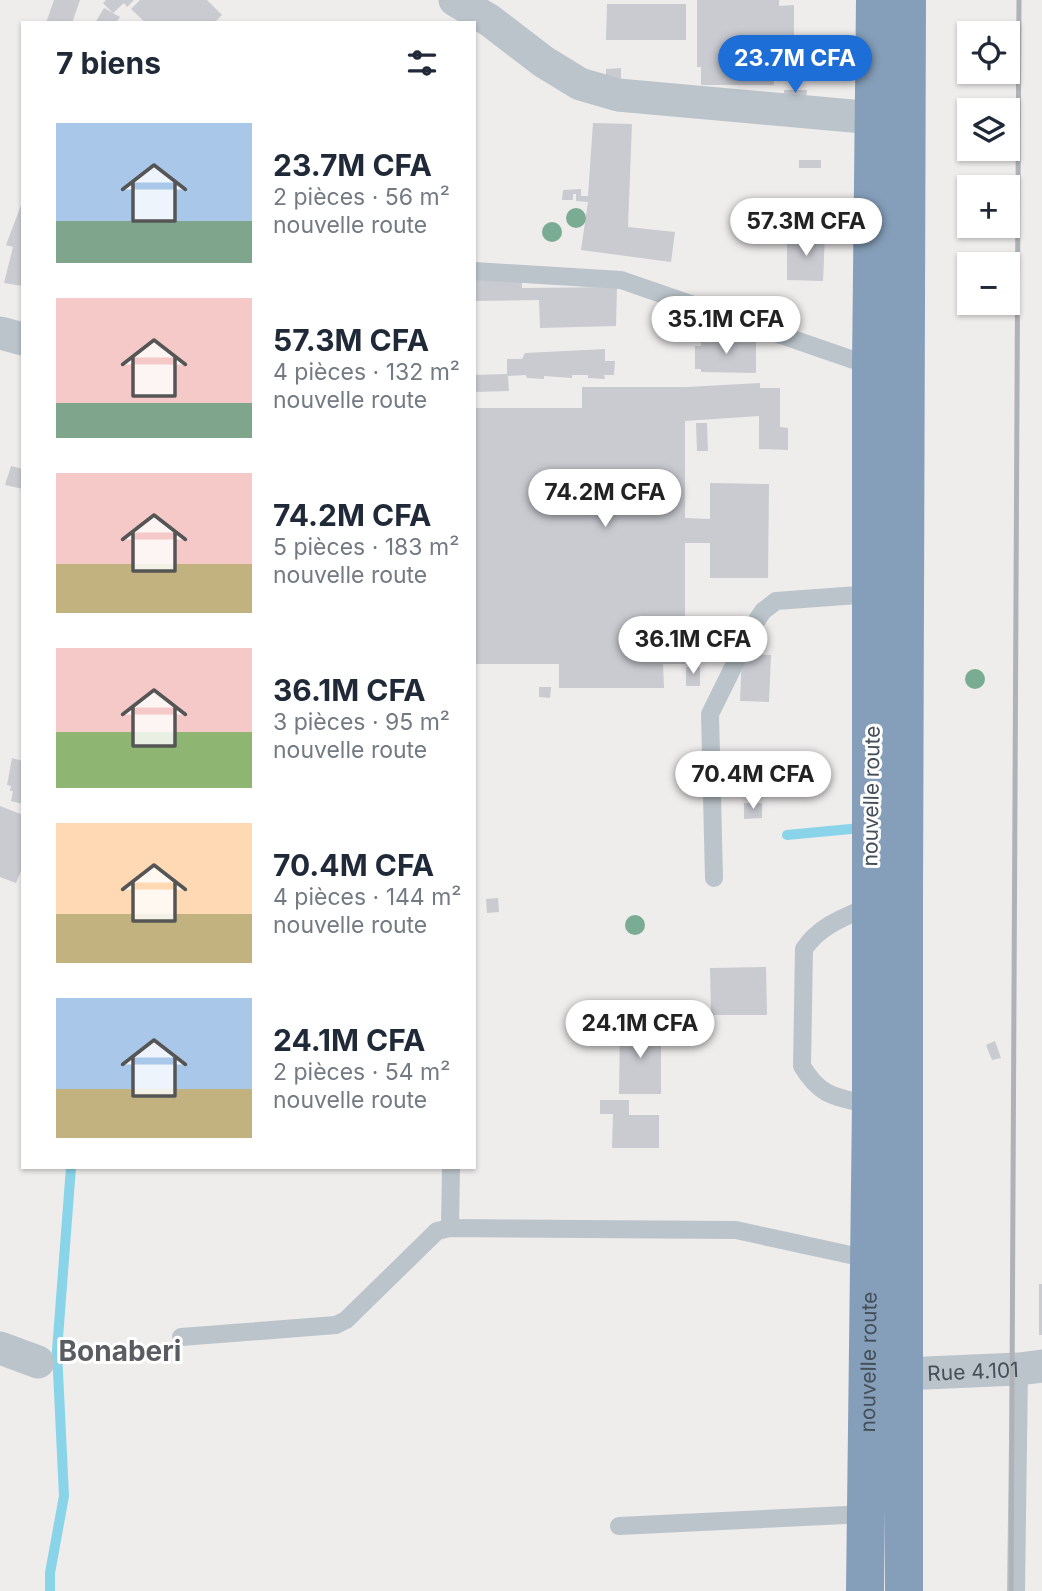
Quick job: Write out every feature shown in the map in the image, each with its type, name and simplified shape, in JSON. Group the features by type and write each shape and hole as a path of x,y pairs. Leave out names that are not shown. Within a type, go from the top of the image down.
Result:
{"highway":[{"name":"nouvelle route","path":"864,1591 871,1105 871,366 875,0"},
{"name":"nouvelle route","path":"904,1591 907,0"}],"street":[{"path":"455,0 489,20 544,62 580,84 618,94 874,118"},
{"path":"0,333 21,338"},
{"path":"0,1348 38,1362"},
{"name":"Rue 4.101","path":"903,1374 1030,1368"}],"lane":[{"path":"476,271 621,280 871,366"},
{"path":"714,878 710,714 755,623 763,611 776,601 872,594"},
{"path":"870,906 830,924 813,936 804,949 802,1066 810,1080 828,1095 871,1105"},
{"path":"450,1228 451,1169"},
{"path":"181,1338 336,1325 346,1320 437,1231 450,1228 736,1230 869,1259"},
{"path":"1016,1591 1030,1368"},
{"path":"619,1526 866,1514"}],"building":[{"path":"54,0 80,0 73,21 47,21"},
{"path":"106,0 134,0 127,7 124,3 113,13 103,3"},
{"path":"140,0 207,0 222,15 216,21 144,21 131,9"},
{"path":"697,0 779,0 779,6 794,5 794,62 779,62 779,68 773,68 774,85 701,85 701,67 697,67"},
{"path":"607,4 686,4 686,40 606,40"},
{"path":"104,8 120,17 117,21 96,21"},
{"path":"621,68 621,83 606,83 606,69"},
{"path":"784,90 807,90 806,101 784,100"},
{"path":"593,123 632,124 628,227 675,232 671,262 581,250 588,202 576,201 576,194 573,194 573,200 562,200 563,190 581,189 581,196 588,196"},
{"path":"799,160 821,160 821,168 799,168"},
{"path":"21,205 21,286 4,283 13,247 6,245"},
{"path":"825,235 823,281 787,280 787,236"},
{"path":"522,278 522,288 617,287 616,326 540,328 539,300 476,301 476,279"},
{"path":"701,339 756,340 756,373 701,372 701,369 695,369 695,346 701,346"},
{"path":"605,349 605,361 615,361 614,375 604,375 605,379 588,378 588,375 572,375 572,378 544,376 544,379 527,378 526,375 508,376 509,391 476,392 476,375 507,374 507,359 522,359 525,353"},
{"path":"760,383 760,388 780,388 780,427 788,428 788,450 759,449 759,416 685,421 685,518 710,519 710,483 769,484 768,578 710,578 710,543 685,543 685,664 663,664 664,688 559,688 559,664 476,664 476,408 582,408 582,387 687,387"},
{"path":"696,423 707,423 708,451 697,451"},
{"path":"11,466 21,468 21,489 5,485"},
{"path":"742,654 771,655 769,702 740,701"},
{"path":"686,667 700,667 700,686 686,686"},
{"path":"539,687 551,687 550,698 539,697"},
{"path":"12,758 21,760 21,804 11,801 13,791 10,791 11,786 7,785"},
{"path":"744,803 762,803 762,818 744,819"},
{"path":"0,806 21,814 21,871 16,883 0,877"},
{"path":"498,898 499,912 487,913 486,899"},
{"path":"766,967 767,1015 711,1015 710,968"},
{"path":"620,1026 661,1026 661,1094 619,1094"},
{"path":"995,1041 1001,1058 992,1060 986,1045"},
{"path":"600,1100 629,1100 629,1115 659,1115 659,1148 612,1148 613,1114 600,1114"},
{"path":"1039,1284 1042,1284 1042,1335 1039,1335"}],"waterway":[{"path":"787,835 861,826"},
{"path":"50,1591 50,1573 64,1496 57,1351 71,1169"}],"railway":[{"path":"1011,1591 1019,0"}],"district":[{"name":"Bonaberi","path":"120,1351"}]}
